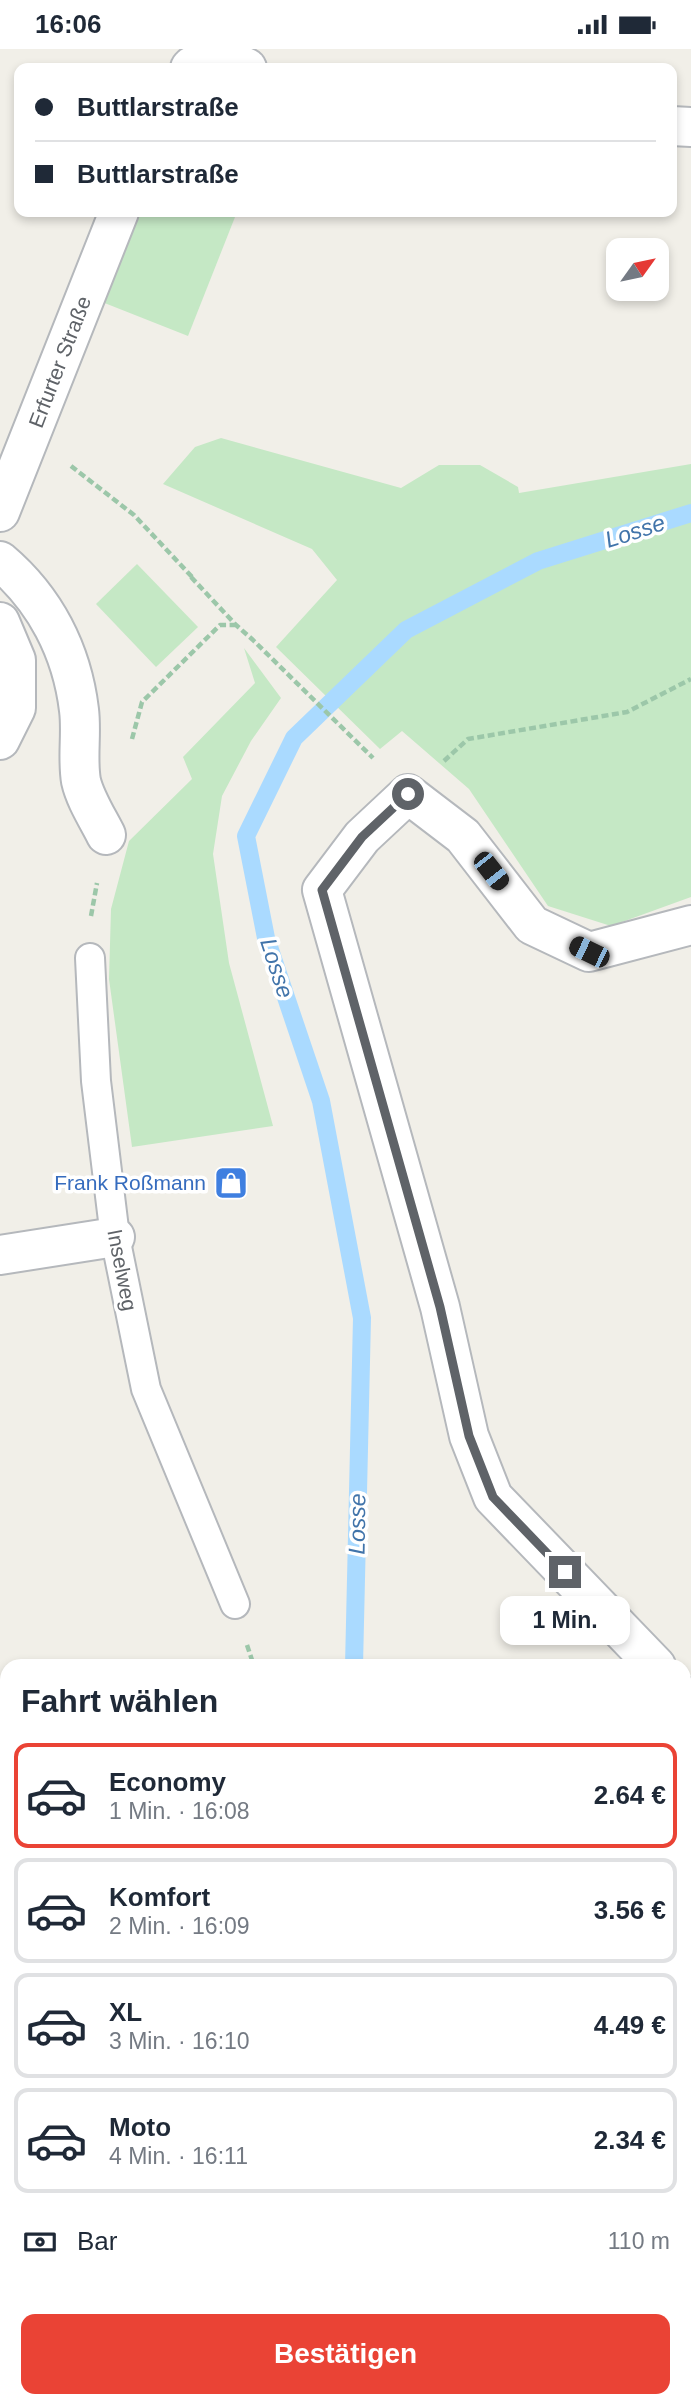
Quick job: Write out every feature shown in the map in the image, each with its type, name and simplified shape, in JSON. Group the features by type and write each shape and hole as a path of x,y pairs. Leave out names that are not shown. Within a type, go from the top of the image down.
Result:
{"street":[{"path":"203,57 227,63"},
{"name":"Erfurter Straße","path":"0,512 117,217"},
{"path":"0,561 18,576 46,612 69,661 79,711 81,782 106,835"},
{"path":"0,622 16,660 16,708 0,740"},
{"path":"649,1659 493,1497 469,1436 440,1307 322,890 362,837 408,794 463,836 532,925 589,952 691,925"},
{"path":"0,1255 115,1237"}],"lane":[{"name":"Inselweg","path":"90,958 96,1081 115,1237 146,1389 235,1604"}],"path":[{"path":"28,444 52,452 134,515 236,625"},
{"path":"191,577 236,625 371,757"},
{"path":"131,742 142,702 220,625 236,625"},
{"path":"408,794 468,739 627,712 691,679"},
{"path":"90,958 91,914 106,835"}],"green space":[{"path":"135,217 235,217 188,336 102,302"},
{"path":"221,438 401,488 439,465 480,465 518,487 519,493 691,464 691,897 611,926 548,906 469,789 402,731 380,749 276,647 337,580 312,549 163,484 195,447"},
{"path":"137,564 198,627 156,667 96,604"},
{"path":"244,648 281,698 251,741 222,796 213,854 229,963 273,1126 132,1147 109,979 111,909 129,841 192,779 183,757 255,683"}],"waterway":[{"name":"Losse","path":"354,1659 362,1318 321,1101 266,938 246,836 294,738 406,630 538,561 691,513"}],"place":[{"name":"Frank Roßmann","path":"231,1183"}],"route":[{"path":"408,794 362,837 322,890 440,1307 469,1436 493,1497 565,1572"}]}
